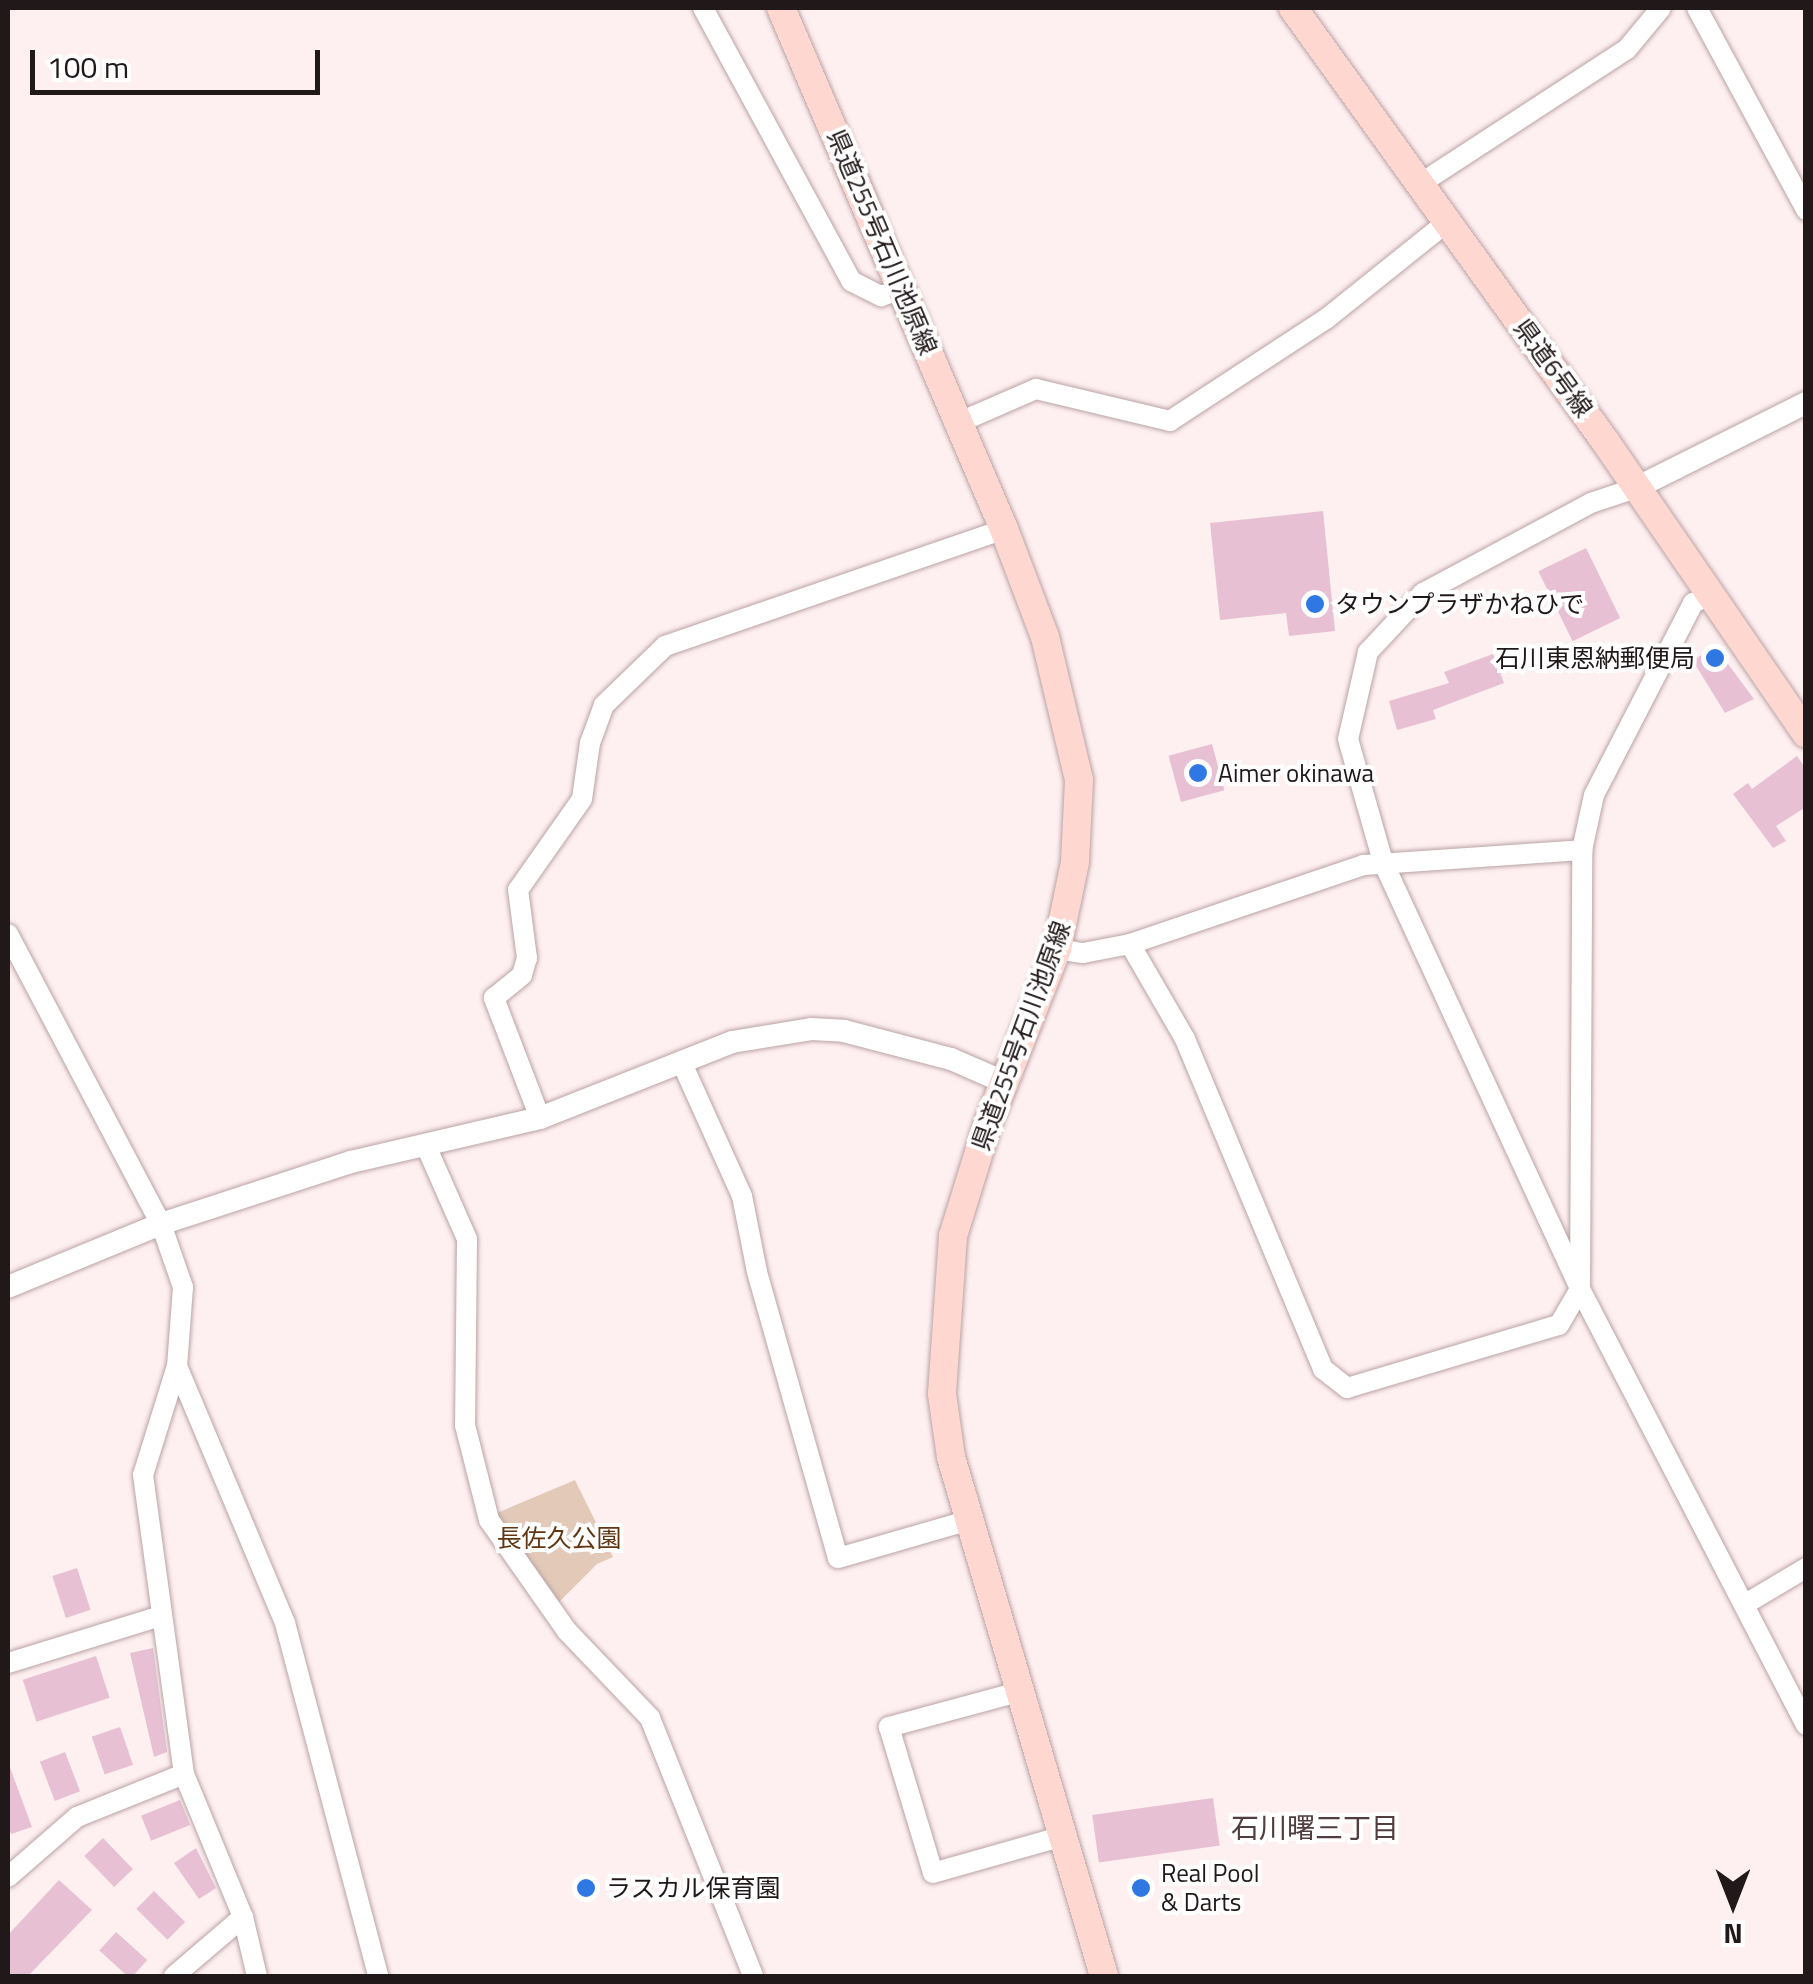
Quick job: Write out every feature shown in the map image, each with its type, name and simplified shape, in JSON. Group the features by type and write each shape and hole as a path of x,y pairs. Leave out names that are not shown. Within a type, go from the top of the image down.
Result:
{"main road":[{"name":"県道255号石川池原線","path":"780,8 1004,529 1045,637 1078,780 1075,862 1056,950 1004,1082 954,1236 943,1324 944,1423 1104,1976"},
{"name":"県道6号線","path":"1293,8 1636,488 1806,734"}],"street":[{"path":"702,8 851,281 882,296 902,289"},
{"path":"1420,184 1628,48 1661,8"},
{"path":"1697,8 1806,210"},
{"path":"960,422 1036,389 1170,421 1326,318 1447,222"},
{"path":"1806,403 1636,488 1591,503 1423,593 1368,652 1348,740 1384,862 1580,1289 1747,1603 1806,1725"},
{"path":"540,1118 494,998 522,975 527,958 518,890 582,798 590,743 604,705 665,646 1004,529"},
{"path":"1130,944 1184,1039 1323,1368 1346,1388 1558,1325 1580,1289 1582,850 1594,795 1693,604 1710,595"},
{"path":"1056,950 1084,953 1130,944 1384,862 1582,850"},
{"path":"8,934 161,1224 184,1287 178,1366 143,1475 184,1774 243,1918 257,1976"},
{"path":"8,1287 161,1224 351,1162 540,1118 732,1042 811,1029 844,1031 952,1059 1004,1082"},
{"path":"682,1061 742,1196 757,1272 838,1558 970,1520"},
{"path":"426,1146 467,1240 465,1425 488,1520 567,1631 650,1718 753,1976"},
{"path":"178,1366 285,1623 378,1976"},
{"path":"1747,1603 1806,1568"},
{"path":"8,1663 161,1616"},
{"path":"1022,1691 889,1727 933,1873 1064,1836"},
{"path":"8,1877 77,1817 184,1774"},
{"path":"174,1976 243,1918"}],"green space":[{"name":"長佐久公園","path":"575,1480 613,1557 597,1564 557,1604 497,1513"}],"building":[{"path":"1323,511 1335,631 1289,636 1286,613 1220,620 1210,523"},
{"path":"1586,548 1620,618 1573,641 1538,571"},
{"path":"1714,645 1754,699 1725,713 1693,661"},
{"path":"1493,654 1504,683 1433,710 1436,719 1397,730 1389,701 1449,683 1444,672"},
{"path":"1212,744 1224,790 1181,802 1169,756"},
{"path":"1797,756 1806,769 1806,807 1776,826 1786,841 1773,848 1733,794 1748,783 1752,789"},
{"path":"77,1568 91,1610 66,1618 52,1576"},
{"path":"153,1648 167,1752 154,1757 130,1653"},
{"path":"96,1656 110,1698 36,1722 23,1680"},
{"path":"120,1727 133,1765 105,1775 92,1737"},
{"path":"65,1752 80,1791 55,1801 40,1762"},
{"path":"9,1765 32,1827 11,1834 8,1824"},
{"path":"1213,1798 1220,1846 1099,1863 1092,1815"},
{"path":"180,1800 190,1825 151,1841 141,1816"},
{"path":"103,1838 133,1869 114,1887 84,1856"},
{"path":"196,1848 216,1888 199,1899 174,1863"},
{"path":"59,1880 92,1910 28,1976 8,1976 8,1935"},
{"path":"154,1891 185,1922 167,1940 136,1909"},
{"path":"116,1932 147,1960 133,1976 128,1976 99,1951"}],"place":[{"name":"タウンプラザかねひで","path":"1315,604"},
{"name":"石川東恩納郵便局","path":"1715,658"},
{"name":"Aimer okinawa","path":"1198,773"},
{"name":"ラスカル保育園","path":"586,1888"},
{"name":"Real Pool & Darts","path":"1141,1888"}],"district":[{"name":"石川曙三丁目","path":"1315,1828"}]}
